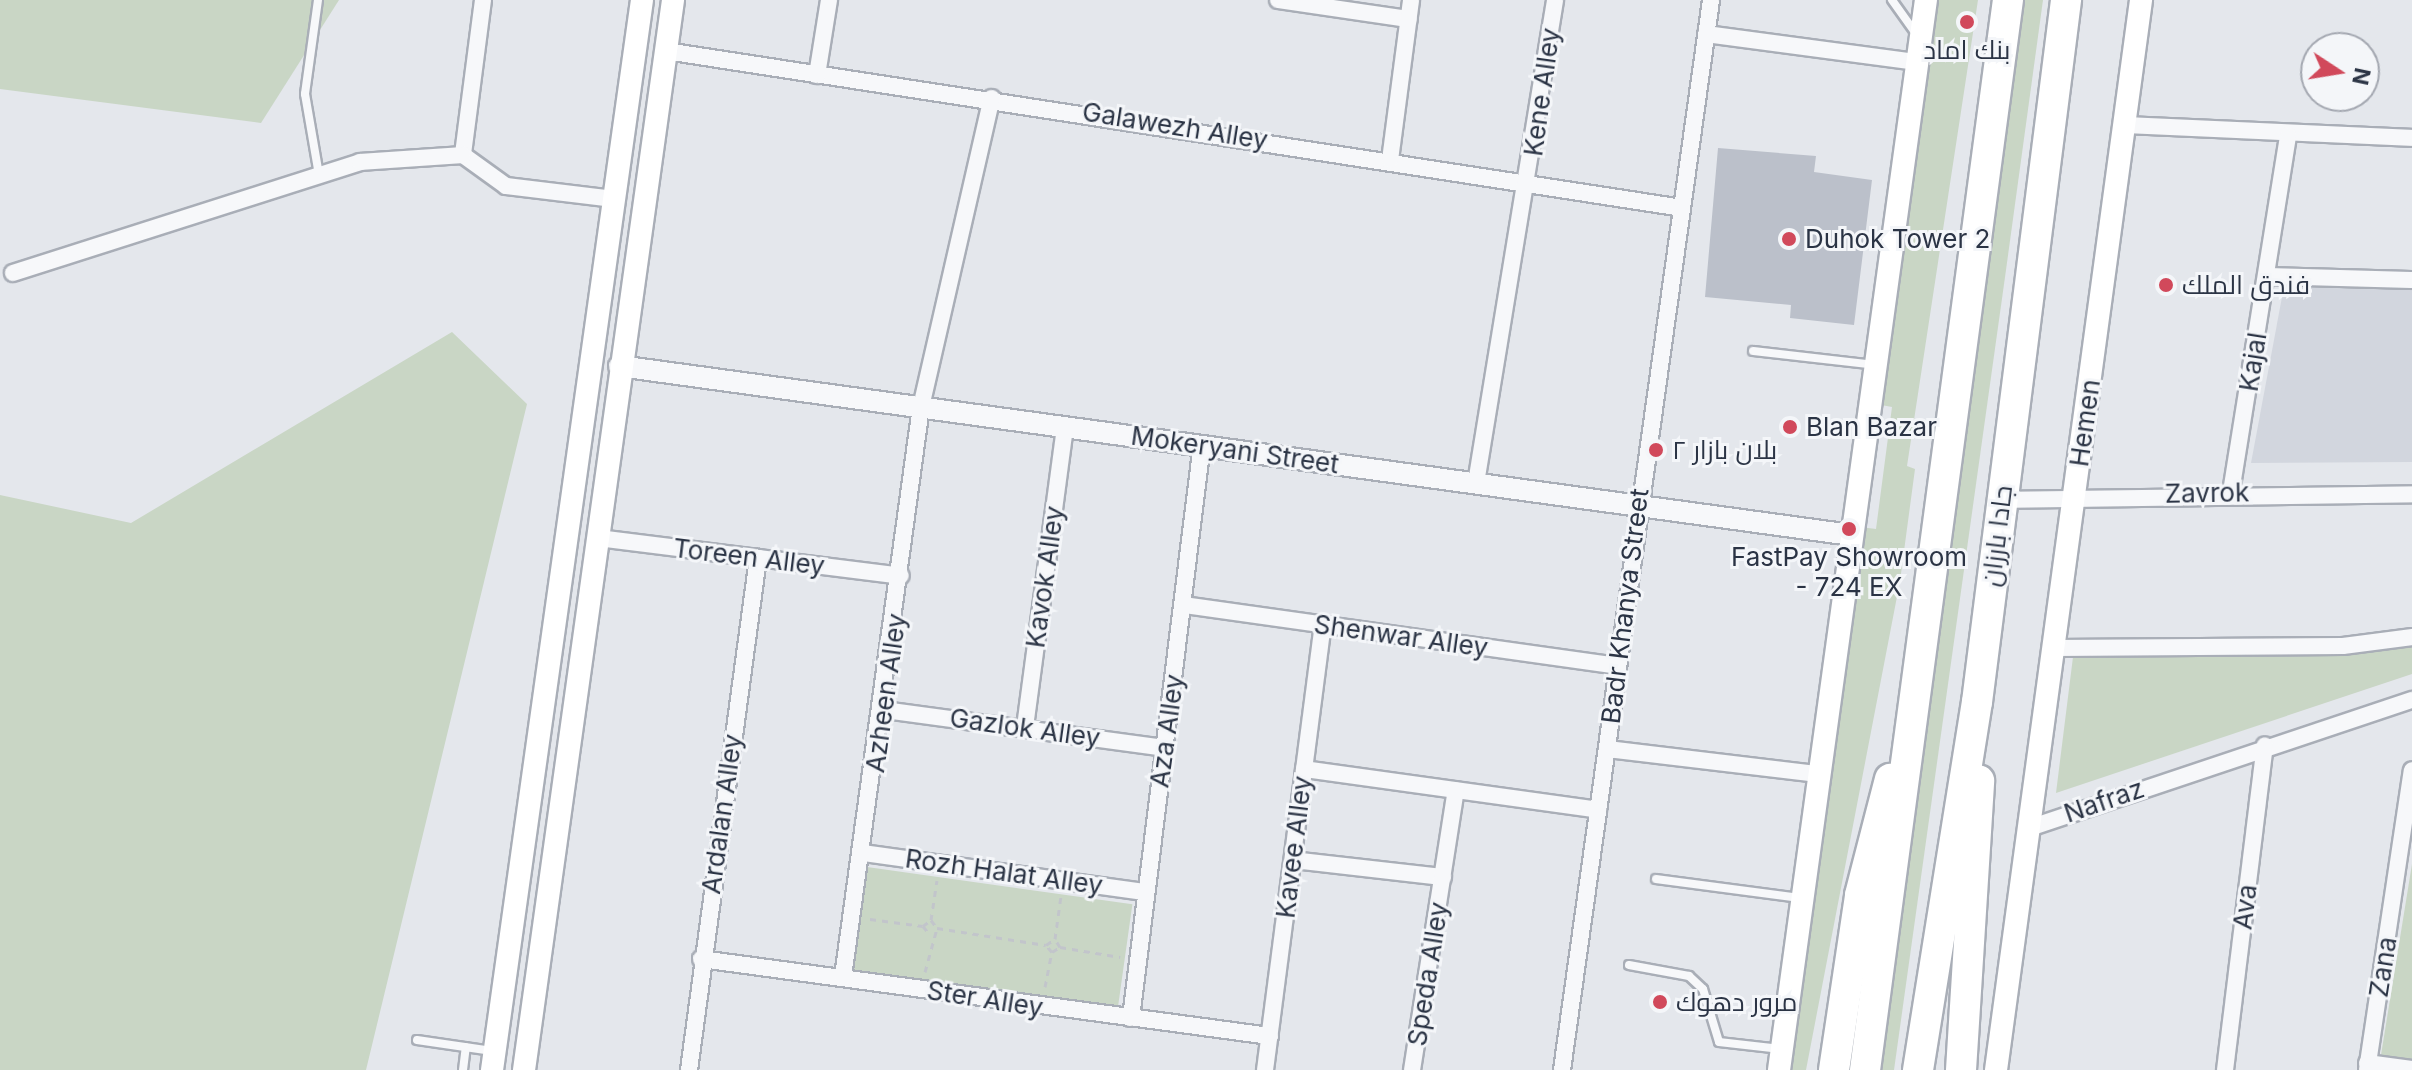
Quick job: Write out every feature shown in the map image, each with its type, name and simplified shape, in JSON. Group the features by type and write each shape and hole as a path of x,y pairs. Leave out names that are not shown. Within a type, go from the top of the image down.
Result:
{"highway":[{"path":"1865,1070 2008,0"},
{"name":"جادا بارزان","path":"1918,1070 1977,702 2066,0"},
{"path":"1834,1070 1869,846 1916,689"},
{"path":"1961,1070 1980,812 1977,702"}],"main road":[{"path":"494,1060 642,0"},
{"path":"524,1070 619,366 673,0"},
{"path":"1780,1060 1926,0"},
{"name":"Hemen","path":"2029,828 2128,125 2141,0"},
{"name":"Nafraz","path":"1996,1070 2029,828"}],"street":[{"path":"463,155 483,0"},
{"path":"817,75 829,0"},
{"path":"1278,0 1409,19"},
{"path":"1390,160 1411,0"},
{"name":"Kene Alley","path":"1476,483 1529,184 1555,0"},
{"name":"Badr Khanya Street","path":"1562,1070 1638,506 1711,0"},
{"path":"1706,34 1917,62"},
{"name":"Galawezh Alley","path":"666,51 992,98 1682,208"},
{"name":"Azheen Alley","path":"843,977 855,917 884,710 921,407 992,98"},
{"path":"2128,125 2288,136 2412,138"},
{"name":"Kajal","path":"2231,492 2288,136"},
{"path":"13,273 283,192 319,175 360,162 463,155 506,186 614,199"},
{"path":"2267,276 2412,280"},
{"name":"Mokeryani Street","path":"619,366 1851,535"},
{"name":"Kavok Alley","path":"1025,727 1065,427"},
{"name":"Aza Alley","path":"1131,1018 1202,444"},
{"name":"Zavrok","path":"2002,500 2075,495 2231,492 2412,494"},
{"name":"Toreen Alley","path":"598,538 901,576"},
{"name":"Ardalan Alley","path":"689,1070 701,959 758,558"},
{"name":"Shenwar Alley","path":"1184,605 1617,666"},
{"name":"Kavee Alley","path":"1265,1070 1323,625"},
{"path":"2055,648 2343,646 2412,637"},
{"name":"Nafraz","path":"2029,828 2265,745 2412,700"},
{"name":"Gazlok Alley","path":"884,710 1165,748"},
{"name":"Ava","path":"2225,1070 2265,745"},
{"path":"1607,749 1817,774"},
{"path":"1304,769 1598,810"},
{"name":"Zana","path":"2367,1067 2406,862 2412,770"},
{"name":"Speda Alley","path":"1412,1070 1456,790"},
{"name":"Rozh Halat Alley","path":"863,853 1145,892"},
{"name":"Speda Alley","path":"1293,860 1443,877"},
{"name":"Ster Alley","path":"701,959 1270,1036"},
{"path":"2367,1067 2412,1069"}],"lane":[{"path":"318,0 305,94 319,175"},
{"path":"1892,0 1921,39"},
{"path":"1753,351 1876,365"},
{"path":"1656,879 1801,898"},
{"path":"1629,965 1689,976 1703,989 1719,1042 1780,1060"},
{"path":"417,1040 466,1047 494,1060"},
{"path":"463,1070 466,1047"}],"path":[{"path":"855,917 923,926 931,920 940,863"},
{"path":"1060,947 1055,939 1063,880"},
{"path":"931,920 937,928 1046,945 1052,952"},
{"path":"923,926 930,935"},
{"path":"924,981 930,935 937,928"},
{"path":"1046,945 1055,939"},
{"path":"1041,1007 1052,952 1060,947 1120,957"}],"shaded area":[{"path":"2285,281 2412,285 2412,462 2251,463"}],"green space":[{"path":"0,0 339,0 261,123 0,89"},
{"path":"1931,0 1978,0 1907,466 1915,469 1900,581 1806,1070 1788,1070 1860,527 1876,529 1892,407 1876,404"},
{"path":"2024,0 2043,0 2006,270 1894,1070 1876,1070"},
{"path":"452,332 527,404 366,1070 0,1070 0,495 131,523"},
{"path":"2412,643 2412,674 2056,793 2073,657"},
{"path":"2412,864 2412,1059 2381,1055"},
{"path":"867,867 1132,904 1117,1011 852,974"}],"building":[{"name":"Duhok Tower 2","path":"1718,148 1816,156 1814,172 1872,180 1854,325 1790,318 1791,305 1705,297"}],"place":[{"name":"بنك اماد","path":"1967,22"},
{"name":"Duhok Tower 2","path":"1789,239"},
{"name":"فندق الملك","path":"2166,285"},
{"name":"Blan Bazar","path":"1790,427"},
{"name":"بلان بازار ٢","path":"1656,450"},
{"name":"FastPay Showroom - 724 EX","path":"1849,529"},
{"name":"مرور دهوك","path":"1660,1002"}]}
